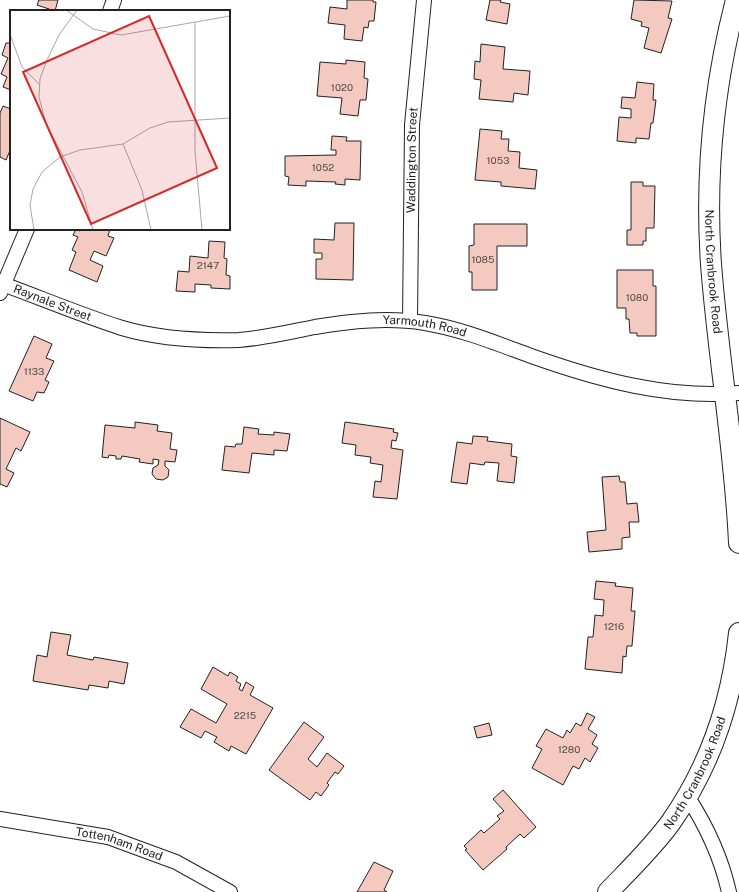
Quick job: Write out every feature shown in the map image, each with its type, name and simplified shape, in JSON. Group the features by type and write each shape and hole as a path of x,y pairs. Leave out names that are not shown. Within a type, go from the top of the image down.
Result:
{"street":[{"path":"110,10 114,0"},
{"name":"Waddington Street","path":"410,321 412,125 424,0"},
{"name":"North Cranbrook Road","path":"736,0 719,86 711,176 711,264 732,394 739,543"},
{"path":"1,287 27,230"},
{"name":"Raynale Street","path":"1,287 106,322"},
{"name":"Yarmouth Road","path":"106,322 123,328 166,336 219,340 257,338 347,322 382,320 410,321 467,334 580,372 634,386 706,396 732,394"},
{"name":"North Cranbrook Road","path":"608,892 644,854 670,822 687,796 706,760 723,713 732,682 739,633"},
{"path":"687,796 707,829 724,873 729,892"},
{"name":"Tottenham Road","path":"0,819 108,837 176,862 230,892"}],"building":[{"path":"39,0 58,0 55,10 37,5"},
{"path":"347,0 373,0 373,2 376,2 374,21 369,21 368,28 364,27 362,41 344,39 345,25 328,23 330,7 347,9"},
{"path":"490,0 501,0 500,2 510,4 507,24 486,20"},
{"path":"634,0 672,1 668,18 672,19 661,53 644,48 649,28 641,26 642,22 631,19"},
{"path":"6,43 10,43 10,90 3,87 7,77 1,74 8,58 2,55"},
{"path":"481,44 505,47 503,69 530,71 528,95 514,93 513,102 479,99 481,80 474,79 475,61 480,62"},
{"path":"346,60 365,62 364,78 368,79 366,100 360,100 358,116 340,114 342,98 317,96 320,62 346,64"},
{"path":"637,82 654,84 653,100 656,100 649,139 636,138 636,143 617,141 619,117 631,118 631,109 621,108 622,97 635,98"},
{"path":"3,106 10,109 10,150 6,160 0,157 0,113"},
{"path":"480,129 502,131 501,139 509,139 508,151 520,152 519,168 537,170 535,189 501,186 501,182 475,180"},
{"path":"332,136 347,137 346,141 361,141 360,180 345,179 345,185 335,184 336,182 306,181 306,186 288,185 289,177 285,176 285,156 336,155 336,150 331,150"},
{"path":"631,182 643,182 643,186 655,186 654,228 646,228 646,241 643,241 643,245 627,245 627,230 631,230"},
{"path":"335,223 354,223 353,280 316,279 316,259 322,259 322,253 314,253 314,239 334,240"},
{"path":"474,224 527,224 527,246 497,246 497,290 472,290 472,272 469,272 469,246 474,245"},
{"path":"76,230 110,230 108,236 114,238 106,256 94,251 90,260 103,266 97,282 69,270 76,252 72,250 78,237 73,235"},
{"path":"209,241 225,242 224,258 227,259 226,275 230,276 230,289 211,288 211,285 195,284 195,292 176,291 178,271 189,272 190,256 208,258"},
{"path":"617,270 653,270 653,286 656,286 656,336 637,336 637,333 630,333 629,319 626,319 626,308 617,308"},
{"path":"34,336 52,344 46,358 54,361 45,380 49,382 44,393 37,392 33,401 9,391"},
{"path":"0,418 30,432 21,451 16,448 6,469 14,473 7,487 0,484"},
{"path":"135,422 158,425 157,431 172,433 170,449 177,450 175,462 165,461 165,466 169,470 168,477 163,480 156,479 152,474 153,468 158,465 159,460 153,459 153,464 139,462 140,459 122,456 121,459 116,459 116,456 109,455 108,458 102,457 105,425 135,428"},
{"path":"345,422 394,429 393,432 398,433 396,441 392,440 391,448 403,450 397,499 373,497 375,481 381,482 383,465 370,463 371,457 355,455 356,445 342,443"},
{"path":"244,427 259,429 258,434 274,435 274,432 290,434 287,451 274,450 274,455 252,453 249,473 222,470 225,446 235,447 236,444 242,444"},
{"path":"473,436 488,437 487,441 512,444 511,456 517,457 514,483 497,481 499,463 485,462 484,465 470,463 467,484 451,482 457,442 472,444"},
{"path":"619,476 620,482 625,482 627,504 637,503 639,522 629,522 630,537 622,538 622,549 589,552 587,532 606,530 602,477"},
{"path":"596,581 616,583 615,586 633,588 631,611 635,611 632,646 627,646 626,657 623,656 622,673 585,669 588,637 593,637 595,615 603,616 604,600 594,599"},
{"path":"51,632 71,635 67,655 93,660 94,657 128,663 124,684 109,681 108,688 89,685 88,690 33,681 37,655 47,657"},
{"path":"213,667 228,676 230,672 238,677 236,681 241,684 239,689 242,691 246,682 254,687 250,695 273,708 246,754 231,746 229,751 214,742 217,737 205,731 201,738 180,727 191,709 216,723 227,704 201,689"},
{"path":"587,713 595,717 588,729 597,735 592,744 598,748 590,762 585,758 579,769 573,766 563,785 532,768 542,749 536,746 546,729 563,738 567,730 570,733 576,723 581,726"},
{"path":"304,722 324,737 308,759 317,767 327,753 344,766 338,774 335,772 327,783 329,785 321,796 316,792 310,800 269,770"},
{"path":"489,723 492,735 477,738 474,727"},
{"path":"503,790 536,827 524,838 520,834 506,847 507,849 483,870 465,850 467,849 464,846 481,830 484,833 500,819 497,816 504,811 493,799"},
{"path":"374,862 393,871 384,890 387,892 357,892"}]}
